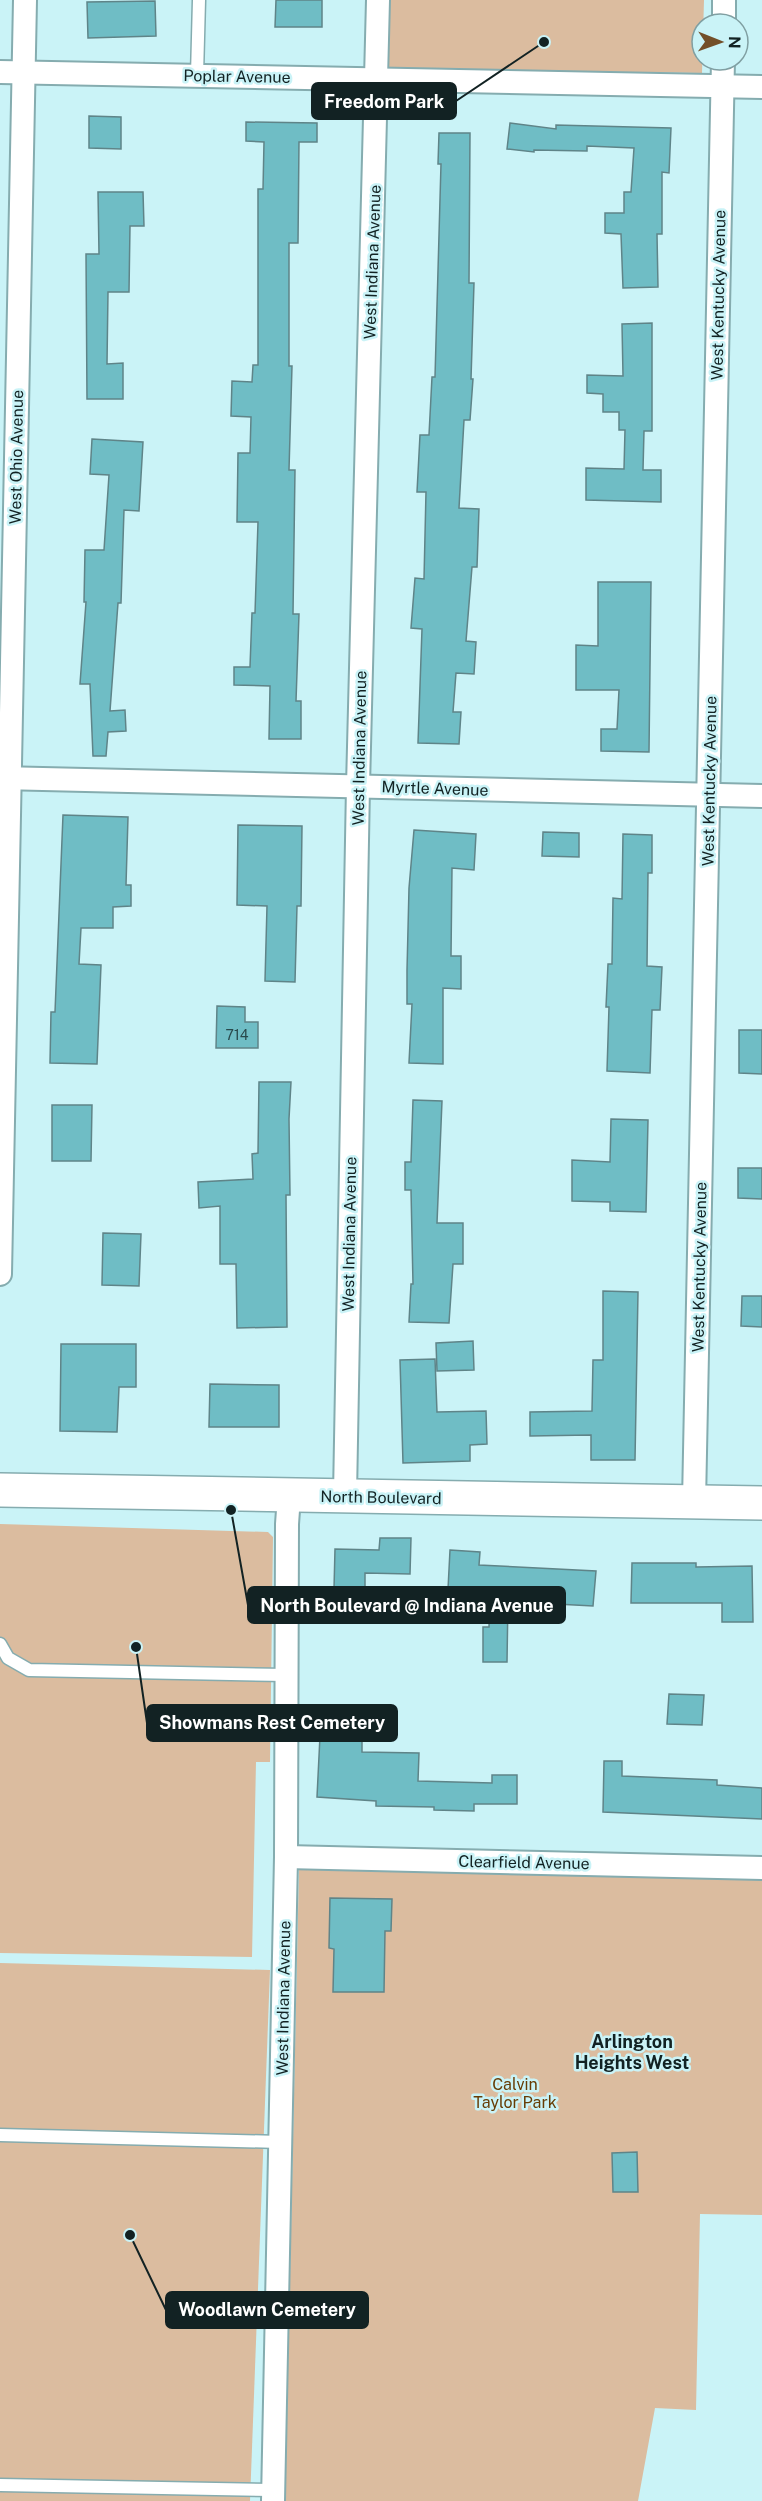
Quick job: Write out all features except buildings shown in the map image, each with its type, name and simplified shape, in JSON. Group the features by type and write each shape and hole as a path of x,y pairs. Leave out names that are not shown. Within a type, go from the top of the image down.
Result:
{"street":[{"name":"West Ohio Avenue","path":"0,1274 5,778 25,0"},
{"name":"West Indiana Avenue","path":"345,1496 358,786 378,0"},
{"name":"Poplar Avenue","path":"0,72 762,87"},
{"name":"West Kentucky Avenue","path":"694,1502 723,72"},
{"name":"Myrtle Avenue","path":"5,778 762,796"},
{"name":"North Boulevard","path":"0,1490 762,1503"},
{"name":"West Indiana Avenue","path":"273,2496 286,1857 289,1496"},
{"name":"Clearfield Avenue","path":"286,1857 762,1868"}],"lane":[{"path":"197,75 199,0"},
{"path":"0,1644 8,1658 29,1670 286,1675"},
{"path":"0,2135 280,2142"},
{"path":"0,2485 273,2496"}],"green space":[{"path":"386,0 704,0 704,12 690,12 690,72 702,73 385,69"},
{"path":"0,1524 268,1532 273,1537 270,1762 256,1762 252,1957 0,1953"},
{"name":"Calvin Taylor Park","path":"299,1869 762,1877 762,2215 700,2214 696,2410 655,2408 638,2501 285,2501"},
{"path":"0,1963 270,1970 250,2501 0,2501"}],"place":[{"name":"Freedom Park","path":"544,42"},
{"name":"North Boulevard @ Indiana Avenue","path":"231,1510"},
{"name":"Showmans Rest Cemetery","path":"136,1647"},
{"name":"Woodlawn Cemetery","path":"130,2235"}],"district":[{"name":"Arlington Heights West","path":"632,2052"}]}
